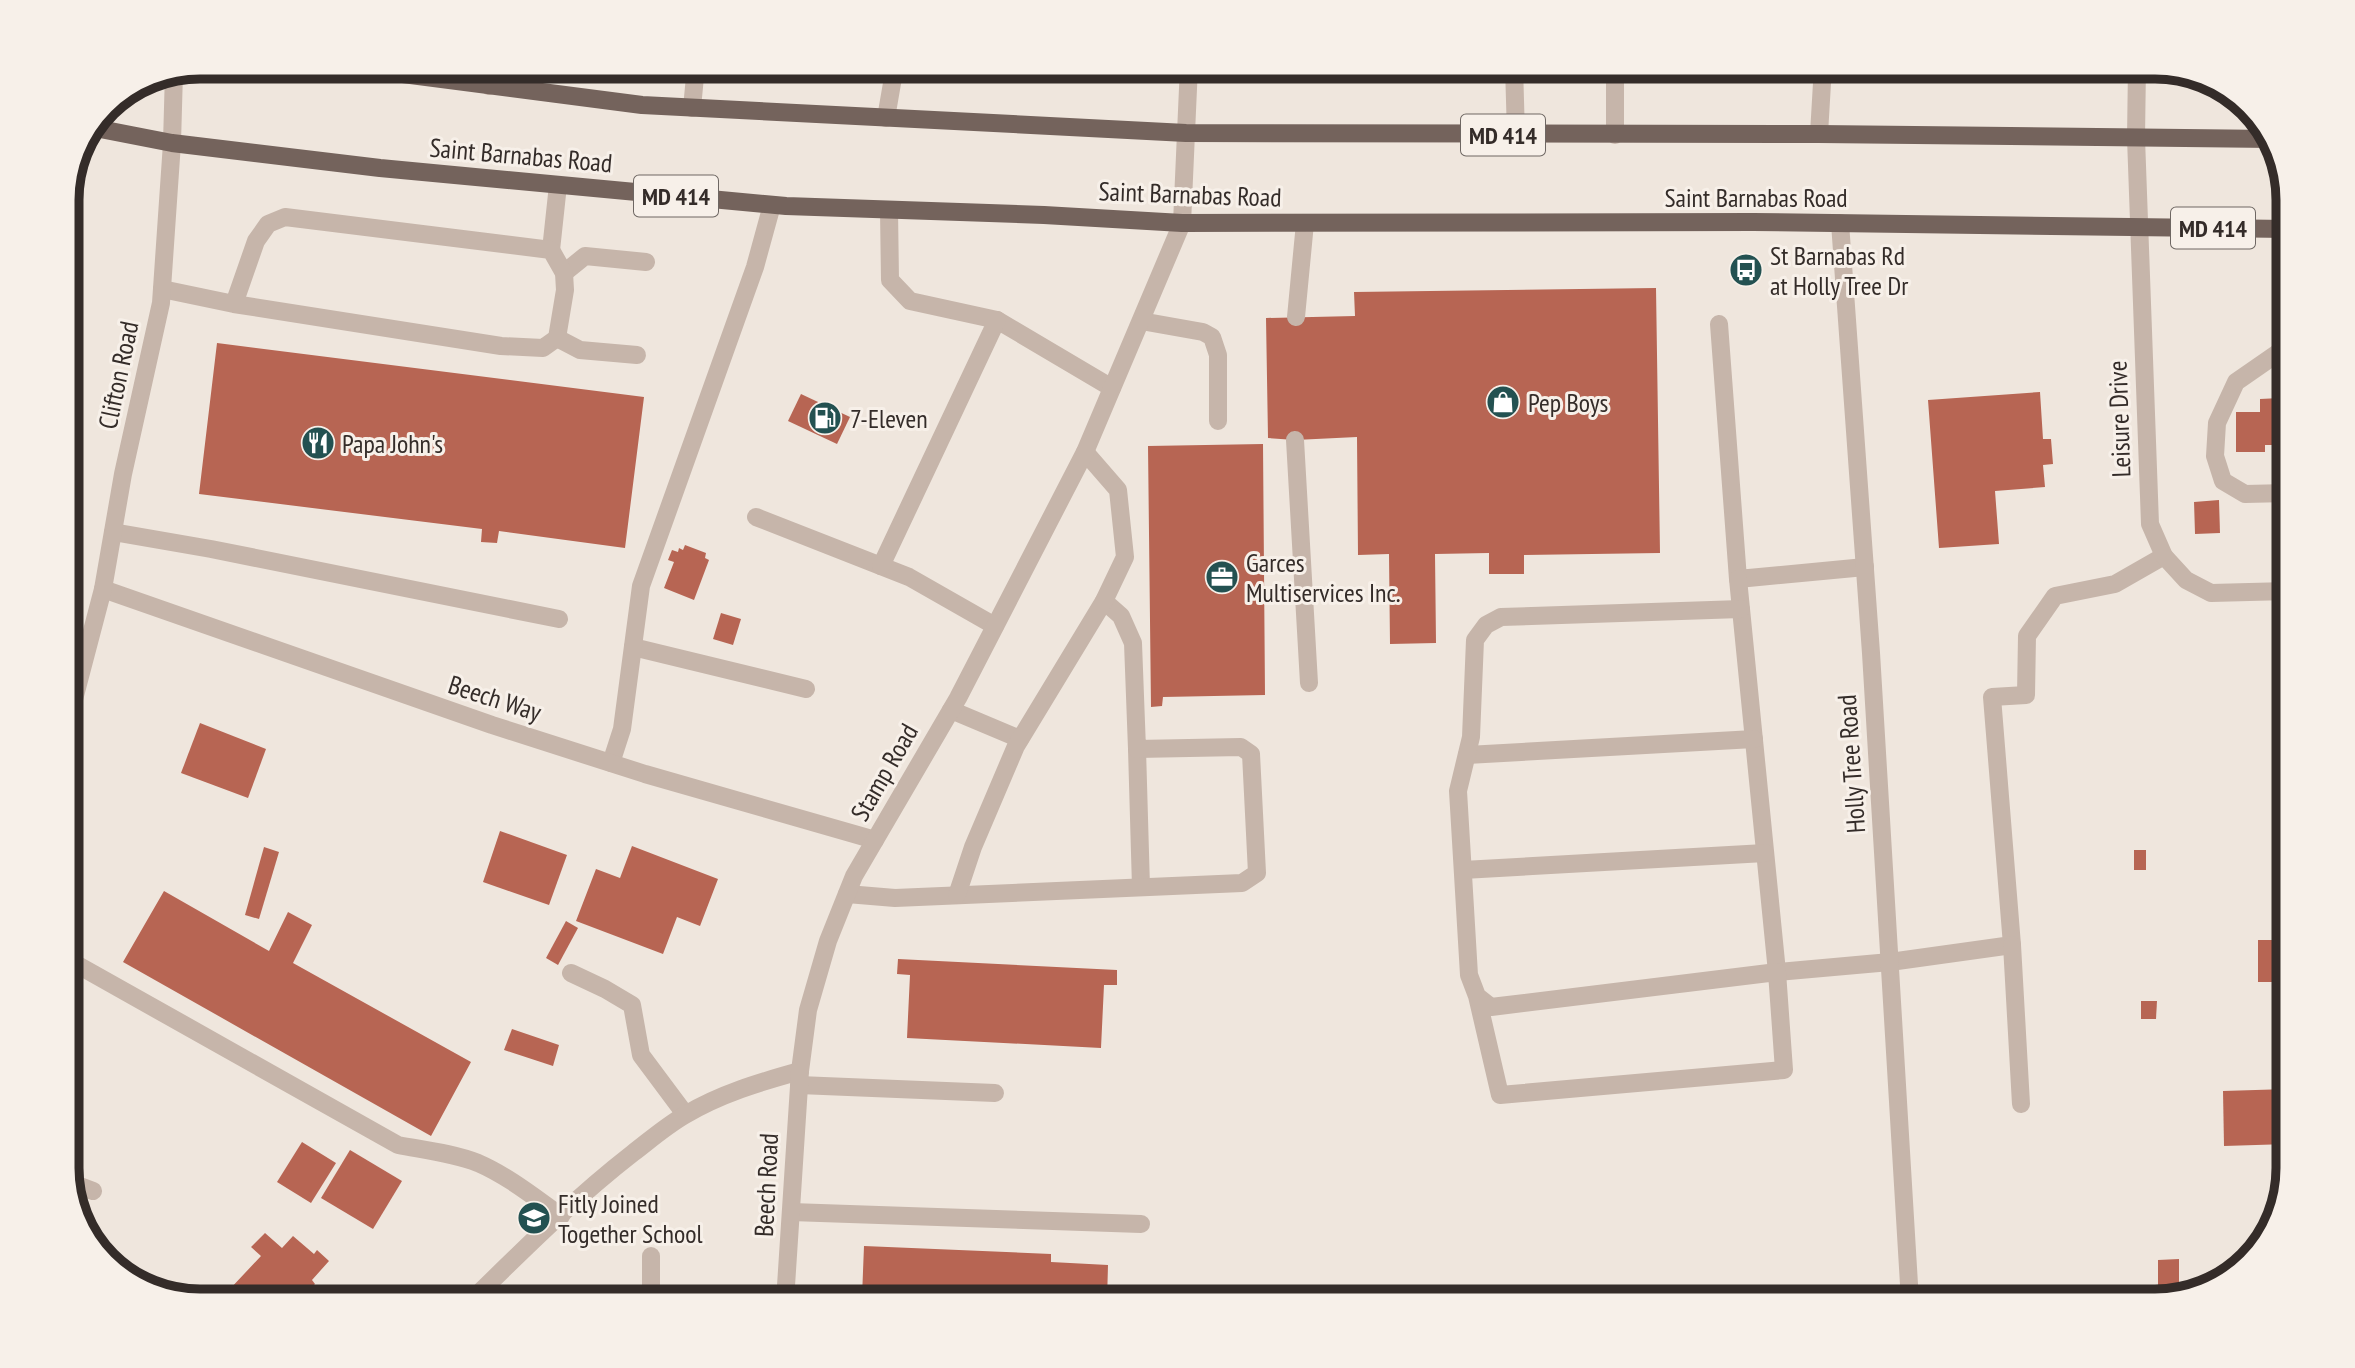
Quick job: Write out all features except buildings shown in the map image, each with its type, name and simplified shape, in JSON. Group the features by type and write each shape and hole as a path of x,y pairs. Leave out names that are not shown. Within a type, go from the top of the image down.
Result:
{"main road":[{"name":"MD 414","path":"437,79 642,105 1186,134 1819,134 2260,139"},
{"name":"Saint Barnabas Road","path":"102,129 172,143 380,168 772,205 1182,223 1840,223 2276,229"}],"street":[{"path":"489,86 490,79"},
{"path":"692,108 695,79"},
{"path":"886,118 893,79"},
{"name":"Stamp Road","path":"799,1078 808,1010 828,941 854,876 951,710 1085,452 1182,223 1188,79"},
{"path":"1514,79 1516,135"},
{"path":"1615,79 1615,135"},
{"path":"1819,134 1822,79"},
{"name":"Leisure Drive","path":"2137,79 2138,228 2150,524 2164,556 2186,580 2211,593 2276,591"},
{"name":"Clifton Road","path":"79,680 103,589 123,474 161,303 174,82"},
{"path":"162,289 234,304 501,346 543,348 557,338 565,290 564,273 551,250 558,185"},
{"path":"611,763 622,729 641,586 755,267 772,205"},
{"path":"889,210 890,280 910,301 997,320 1112,388"},
{"path":"234,304 256,241 268,224 285,217 551,250"},
{"path":"1296,317 1305,223"},
{"name":"Holly Tree Road","path":"1840,223 1865,567 1909,1289"},
{"path":"564,273 585,256 646,262"},
{"path":"881,566 997,320"},
{"path":"1141,321 1203,332 1212,337 1218,355 1219,421"},
{"path":"1719,324 1738,579 1741,609 1754,739 1765,853 1777,972 1784,1070 1500,1095 1477,996 1469,975 1458,791 1471,737 1475,640 1486,625 1502,617 1741,609"},
{"path":"557,338 580,350 637,355"},
{"path":"2276,354 2236,382 2217,423 2215,456 2222,481 2245,494 2276,493"},
{"path":"1295,440 1308,683"},
{"path":"957,895 1020,739 1104,601 1125,556 1118,490 1085,452"},
{"path":"756,517 909,577 995,626"},
{"path":"113,532 559,619"},
{"path":"2021,1104 2012,945 1992,697 2026,695 2026,636 2055,596 2115,584 2164,556"},
{"path":"1738,579 1865,567"},
{"name":"Beech Way","path":"103,589 422,702 611,763 876,840"},
{"path":"1104,601 1121,616 1133,643 1141,887"},
{"path":"633,647 806,690"},
{"path":"951,710 1020,739"},
{"path":"1466,755 1754,739"},
{"path":"847,894 895,898 1242,883 1257,873 1251,754 1241,747 1137,749"},
{"path":"1463,870 1765,853"},
{"path":"1477,996 1491,1007 1777,972 1890,962 2012,945"},
{"path":"79,966 398,1145 441,1152 477,1163 514,1183 561,1216"},
{"path":"571,973 632,1005 641,1055 685,1114"},
{"path":"484,1289 601,1178 685,1114 755,1083 799,1078 995,1093"},
{"name":"Beech Road","path":"786,1289 799,1078"},
{"path":"80,1186 93,1191"},
{"path":"791,1212 1141,1224"},
{"path":"651,1256 651,1289"}],"place":[{"name":"St Barnabas Rd at Holly Tree Dr","path":"1746,270"},
{"name":"Pep Boys","path":"1503,402"},
{"name":"7-Eleven","path":"825,418"},
{"name":"Papa John's","path":"318,443"},
{"name":"Garces Multiservices Inc.","path":"1222,577"},
{"name":"Fitly Joined Together School","path":"534,1218"}]}
